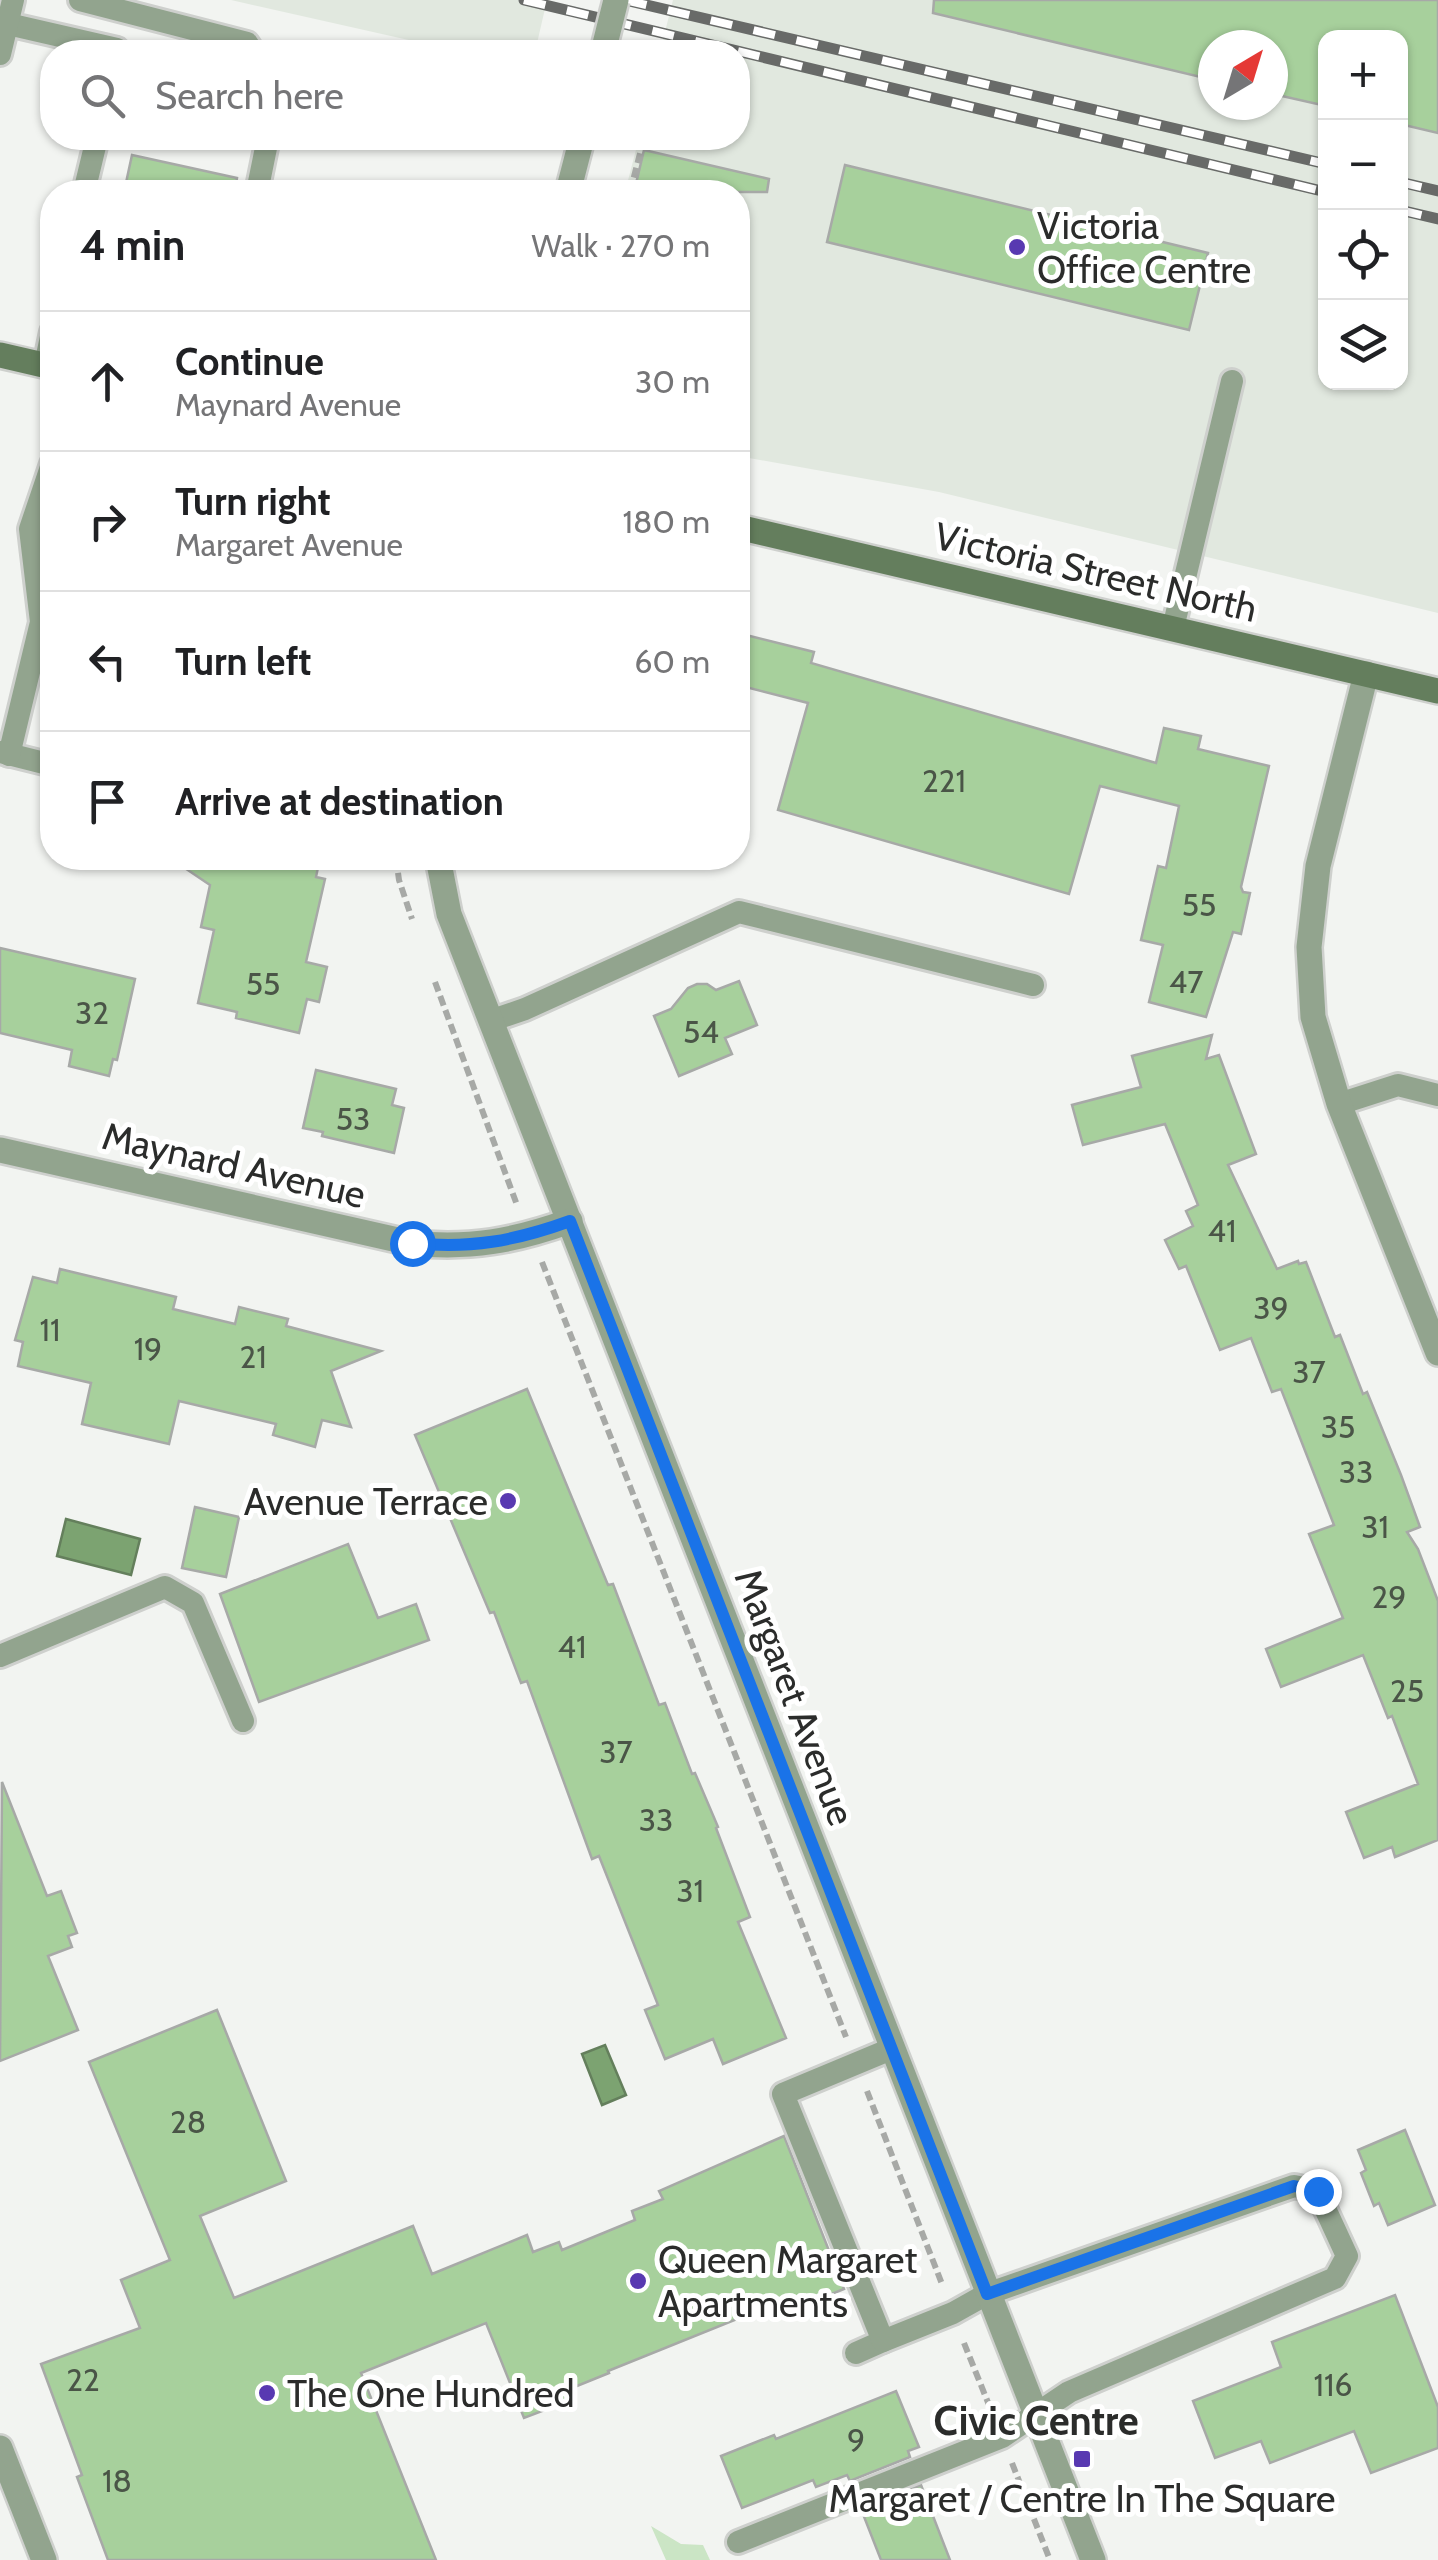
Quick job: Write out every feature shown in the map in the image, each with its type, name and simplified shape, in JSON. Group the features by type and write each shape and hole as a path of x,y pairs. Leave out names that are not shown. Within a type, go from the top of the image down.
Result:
{"main road":[{"path":"0,354 40,364"},
{"name":"Victoria Street North","path":"750,530 1438,691"}],"street":[{"path":"606,40 616,0"},
{"path":"571,180 579,150"},
{"path":"1366,674 1318,866 1309,947 1312,1017 1339,1104 1438,1354"},
{"name":"Margaret Avenue","path":"440,870 449,914 490,1021 1093,2560"},
{"name":"Maynard Avenue","path":"0,1150 412,1243 452,1247 496,1242 570,1221"},
{"path":"0,2448 44,2560"}],"lane":[{"path":"0,54 13,0"},
{"path":"80,0 237,40"},
{"path":"8,24 78,40"},
{"path":"87,180 94,150"},
{"path":"259,180 266,150"},
{"path":"1173,628 1232,381"},
{"path":"40,499 30,529 40,614"},
{"path":"40,626 4,754 40,762"},
{"path":"490,1021 525,1009 739,912 1033,984"},
{"path":"1339,1104 1398,1085 1438,1095"},
{"path":"0,1656 165,1587 193,1603 243,1721"},
{"path":"883,2341 784,2094 891,2049"},
{"path":"738,2542 1002,2437 1069,2392 1335,2278 1347,2256 1318,2191 1294,2186 987,2294 953,2313 856,2353"}],"path":[{"path":"633,180 641,150"},
{"path":"398,870 418,936"},
{"path":"432,973 518,1207"},
{"name":"Margaret Avenue","path":"540,1258 1050,2560"}],"shaded area":[{"path":"231,0 547,0 538,40 409,40"},
{"path":"673,0 1438,0 1438,613 939,492 750,458 750,180 628,180 636,150 750,150 750,40 663,40"},
{"path":"66,1519 140,1539 131,1575 57,1556"},
{"path":"605,2045 626,2095 602,2105 582,2054"},
{"path":"651,2526 681,2544 703,2545 710,2560 666,2560"}],"building":[{"path":"934,0 1438,0 1438,133 1408,126 1408,30 1318,30 1318,104 1288,97 1288,30 1198,30 1198,76 933,13"},
{"path":"644,150 769,179 767,192 750,192 750,180 637,180"},
{"path":"132,155 237,178 237,180 127,180"},
{"name":"Victoria Office Centre","path":"845,165 1208,253 1189,330 827,242"},
{"path":"750,636 814,652 811,663 1156,763 1164,728 1201,736 1198,749 1269,766 1241,887 1243,892 1250,893 1241,934 1233,932 1206,1017 1149,1002 1163,945 1141,940 1158,866 1166,868 1179,806 1100,786 1069,894 778,810 808,703 750,688"},
{"path":"188,870 317,870 316,877 325,879 306,962 327,967 319,1002 307,999 299,1033 236,1018 237,1012 198,1003 214,930 201,927 210,885"},
{"path":"0,948 135,979 117,1060 113,1059 109,1076 69,1066 72,1050 0,1033"},
{"path":"739,981 757,1025 725,1038 732,1054 679,1076 654,1016 671,1009 688,988 697,984 707,984 716,990"},
{"path":"1212,1035 1206,1059 1219,1055 1256,1154 1228,1165 1277,1269 1306,1262 1335,1337 1340,1335 1401,1475 1420,1527 1407,1532 1418,1549 1438,1601 1438,1840 1395,1857 1392,1847 1364,1858 1346,1812 1418,1784 1363,1655 1281,1687 1266,1649 1343,1618 1309,1534 1334,1525 1281,1389 1272,1392 1251,1338 1220,1350 1186,1266 1179,1269 1165,1240 1193,1226 1186,1211 1198,1205 1165,1124 1083,1145 1072,1105 1141,1087 1132,1056"},
{"path":"316,1070 396,1089 392,1105 404,1108 394,1153 303,1128"},
{"path":"60,1269 176,1297 173,1309 235,1324 239,1307 288,1319 286,1326 381,1351 331,1371 351,1427 322,1420 315,1447 273,1435 276,1424 179,1401 169,1444 82,1424 91,1383 18,1366 23,1342 15,1340 33,1277 57,1283"},
{"path":"527,1389 608,1585 613,1584 659,1705 665,1703 692,1774 695,1773 718,1827 750,1917 738,1922 786,2038 723,2064 713,2039 665,2059 645,2010 658,2005 599,1856 592,1859 527,1681 521,1683 494,1612 490,1613 415,1435"},
{"path":"195,1507 239,1517 226,1577 182,1568"},
{"path":"348,1544 378,1618 416,1604 429,1640 259,1702 220,1594"},
{"path":"2,1782 47,1896 61,1891 77,1933 68,1936 72,1947 48,1956 78,2030 0,2061"},
{"path":"217,2010 286,2181 200,2216 234,2298 413,2226 432,2274 527,2235 533,2252 559,2242 562,2250 635,2220 632,2211 663,2199 659,2191 784,2136 844,2289 802,2306 798,2298 773,2308 772,2305 608,2371 567,2390 571,2400 524,2418 486,2323 361,2373 436,2560 108,2560 41,2364 140,2328 121,2280 170,2260 89,2062"},
{"path":"1405,2130 1435,2205 1388,2225 1379,2203 1374,2206 1361,2173 1366,2170 1358,2150"},
{"path":"1395,2295 1438,2407 1438,2448 1371,2473 1354,2431 1270,2463 1261,2441 1215,2458 1193,2401 1281,2367 1272,2342"},
{"path":"896,2391 919,2447 908,2451 910,2457 850,2481 847,2475 816,2487 813,2480 742,2508 721,2456 774,2435 776,2439"},
{"path":"921,2485 950,2560 881,2560 861,2509"}],"railway":[{"path":"524,0 691,40"},
{"path":"625,0 1318,162"},
{"path":"750,54 1318,190"},
{"path":"1408,184 1438,191"},
{"path":"1408,212 1438,219"}],"place":[{"name":"Victoria Office Centre","path":"1017,247"},
{"name":"Avenue Terrace","path":"508,1501"},
{"name":"Queen Margaret Apartments","path":"638,2281"},
{"name":"The One Hundred","path":"267,2393"},
{"name":"Margaret / Centre In The Square","path":"1082,2459"}],"district":[{"name":"Civic Centre","path":"1036,2420"}],"route":[{"path":"412,1243 452,1247 496,1242 570,1221 987,2294 1294,2186 1318,2191"}]}
